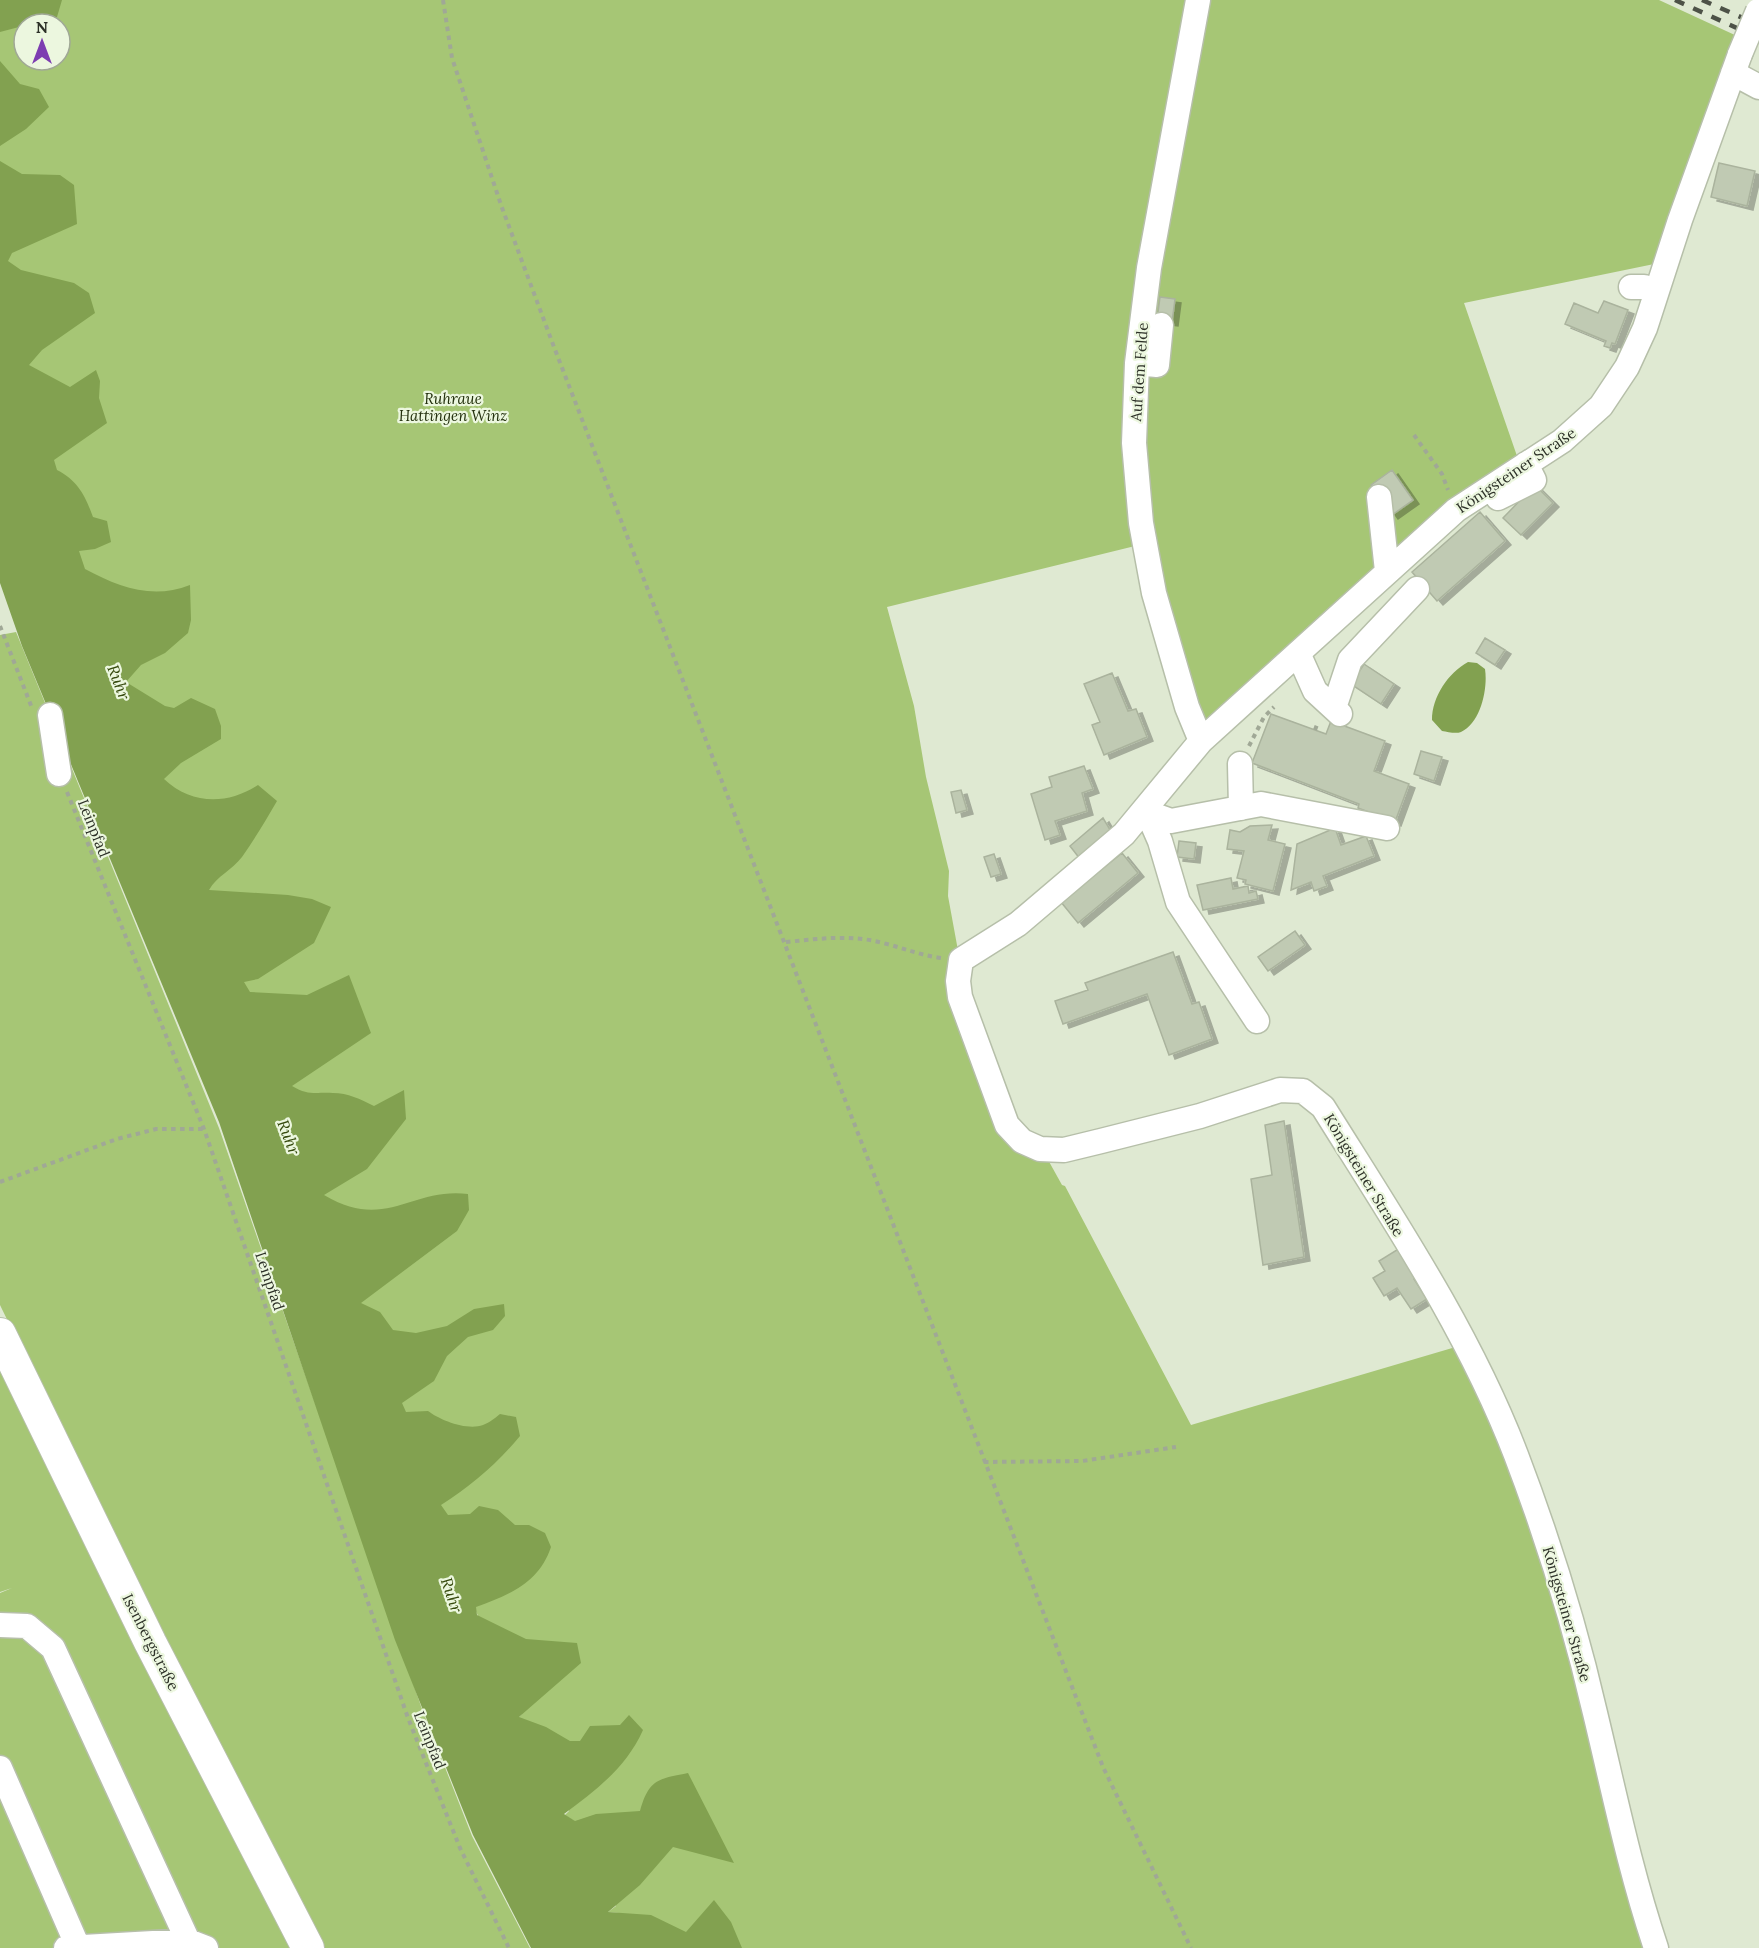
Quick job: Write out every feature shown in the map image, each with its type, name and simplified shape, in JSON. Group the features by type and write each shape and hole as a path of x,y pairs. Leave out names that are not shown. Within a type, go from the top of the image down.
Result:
{"main road":[{"name":"Isenbergstraße","path":"0,1334 150,1642 308,1948"}],"street":[{"name":"Auf dem Felde","path":"1198,0 1149,268 1137,363 1134,443 1141,523 1154,593 1187,707 1201,741"},
{"name":"Königsteiner Straße","path":"1656,1948 1632,1872 1575,1638 1554,1565 1516,1454 1474,1362 1444,1307 1323,1107 1303,1091 1280,1090 1200,1116 1064,1150 1040,1149 1022,1141 1003,1115 960,997 958,981 962,960 1018,924 1124,834 1201,741 1455,510 1582,426 1600,406 1627,367 1645,328 1736,63 1758,8"},
{"path":"1736,63 1759,87"},
{"path":"1631,287 1644,287 1656,291"},
{"path":"1137,363 1157,365 1161,325"},
{"path":"1414,564 1478,508 1533,480 1526,464"},
{"path":"1486,515 1511,492"},
{"path":"1379,497 1388,571"},
{"path":"1298,653 1315,691 1337,711 1350,660 1417,589"},
{"path":"42,712 57,747 59,774"},
{"path":"1240,764 1241,808"},
{"path":"1166,831 1261,804 1387,828"},
{"path":"1146,809 1166,831 1178,902 1257,1021"},
{"path":"0,1625 27,1626 53,1648 197,1945 66,1948"},
{"path":"0,1768 78,1947"}],"path":[{"path":"443,0 452,58 501,205 1103,1767 1191,1948"},
{"path":"1414,435 1442,474 1455,510"},
{"path":"0,626 42,712"},
{"path":"1240,764 1264,717 1279,701"},
{"name":"Leinpfad","path":"59,774 204,1129 408,1718 460,1848 509,1948"},
{"path":"786,942 839,937 881,942 920,955 952,960"},
{"path":"0,1182 117,1139 156,1129 204,1129"},
{"path":"984,1462 1082,1461 1176,1447"}],"green space":[{"name":"Ruhraue Hattingen Winz","path":"0,0 1193,0 1159,189 1135,546 887,607 914,706 926,777 949,871 948,896 959,956 1002,1116 1042,1149 1062,1185 1065,1186 1191,1425 1459,1346 1515,1464 1658,1948 637,1948 619,1913 608,1912 616,1906 574,1821 565,1815 569,1811 525,1720 518,1718 522,1714 457,1569 359,1303 135,737 52,488 0,227"},
{"path":"1206,0 1659,0 1737,36 1659,263 1464,303 1517,456 1205,725 1178,659 1144,519 1143,353"},
{"path":"16,632 219,1128 422,1709 472,1836 530,1948 325,1948 114,1539 0,1305 0,635"},
{"path":"0,1368 295,1948 0,1948 0,1593 12,1588 0,1592"}],"water":[{"path":"0,0 62,0 58,12 12,12 12,29 0,32"},
{"path":"0,61 20,84 39,89 49,107 26,129 0,146"},
{"name":"Ruhr","path":"0,161 22,174 60,175 74,185 77,224 12,253 8,261 21,270 74,283 89,293 95,313 42,350 29,365 70,387 96,370 100,381 99,398 107,423 54,460 57,470 80,489 93,517 107,521 111,542 95,549 79,551 85,569 123,586 149,591 176,589 190,585 191,620 188,633 165,653 141,665 126,682 165,706 174,708 191,698 215,709 221,726 221,739 181,763 164,779 175,788 198,798 222,799 246,792 258,785 277,801 242,857 209,890 288,895 312,899 331,907 314,943 258,979 244,982 250,992 307,995 349,975 371,1033 292,1086 308,1092 349,1095 374,1106 404,1090 406,1119 367,1169 324,1195 346,1205 365,1209 382,1209 430,1196 468,1194 469,1210 457,1231 361,1303 380,1312 393,1330 416,1333 447,1326 474,1309 504,1304 505,1316 493,1330 468,1337 447,1356 434,1381 402,1403 406,1412 428,1411 446,1421 469,1427 485,1424 500,1414 516,1417 520,1436 483,1474 441,1505 448,1515 470,1514 479,1506 498,1510 515,1525 529,1525 545,1533 551,1547 546,1559 531,1579 500,1598 476,1607 477,1615 526,1639 577,1643 581,1663 519,1717 546,1727 570,1741 580,1741 590,1726 620,1725 629,1715 643,1730 619,1767 599,1787 564,1814 575,1821 596,1814 640,1811 647,1792 656,1782 688,1773 734,1863 673,1847 640,1885 608,1912 651,1915 686,1932 714,1900 731,1922 742,1948 531,1948 473,1835 395,1640 219,1122 22,646 0,583"},
{"path":"1468,662 1477,663 1485,669 1482,704 1474,721 1461,732 1442,731 1432,720 1438,694 1454,672"}],"building":[{"path":"1719,163 1755,171 1747,206 1711,197"},
{"path":"1160,297 1175,299 1172,322 1157,320"},
{"path":"1604,301 1628,310 1615,344 1612,343 1610,348 1604,346 1606,341 1565,324 1574,303 1598,313"},
{"path":"1392,470 1413,500 1392,515 1371,485"},
{"path":"1535,485 1553,503 1521,535 1503,518"},
{"path":"1480,512 1505,541 1437,601 1412,572"},
{"path":"1485,638 1505,650 1495,665 1476,653"},
{"path":"1364,664 1394,684 1381,704 1351,684"},
{"path":"1112,673 1128,711 1136,709 1147,737 1104,755 1092,725 1100,722 1084,684"},
{"path":"1271,714 1326,734 1331,721 1385,741 1374,771 1409,784 1395,822 1358,808 1359,804 1252,763"},
{"path":"1421,751 1442,757 1434,781 1414,774"},
{"path":"1084,766 1093,789 1082,793 1087,811 1055,821 1060,835 1045,840 1031,794 1052,787 1049,777"},
{"path":"961,790 967,810 956,813 951,792"},
{"path":"1103,818 1112,833 1080,859 1070,846"},
{"path":"1272,825 1268,840 1285,844 1273,891 1245,884 1246,880 1237,878 1244,851 1227,849 1230,830 1240,832 1250,826"},
{"path":"1335,828 1341,845 1366,836 1374,856 1323,876 1327,886 1314,891 1311,882 1291,890 1297,844"},
{"path":"1179,841 1196,843 1194,859 1177,857"},
{"path":"1122,853 1138,873 1078,923 1061,902"},
{"path":"994,854 1001,874 991,877 984,857"},
{"path":"1231,878 1233,889 1248,886 1249,893 1256,891 1258,899 1203,910 1197,885"},
{"path":"1295,931 1305,945 1268,971 1258,957"},
{"path":"1173,952 1192,1004 1199,1002 1212,1039 1169,1055 1147,994 1063,1024 1055,1001 1088,990 1085,983"},
{"path":"1284,1121 1304,1257 1263,1265 1251,1179 1272,1175 1265,1125"},
{"path":"1400,1248 1418,1277 1414,1279 1427,1299 1411,1309 1397,1288 1384,1296 1373,1278 1385,1271 1379,1261"}],"railway":[{"path":"1675,0 1759,38"},
{"path":"1702,0 1759,25"}]}
